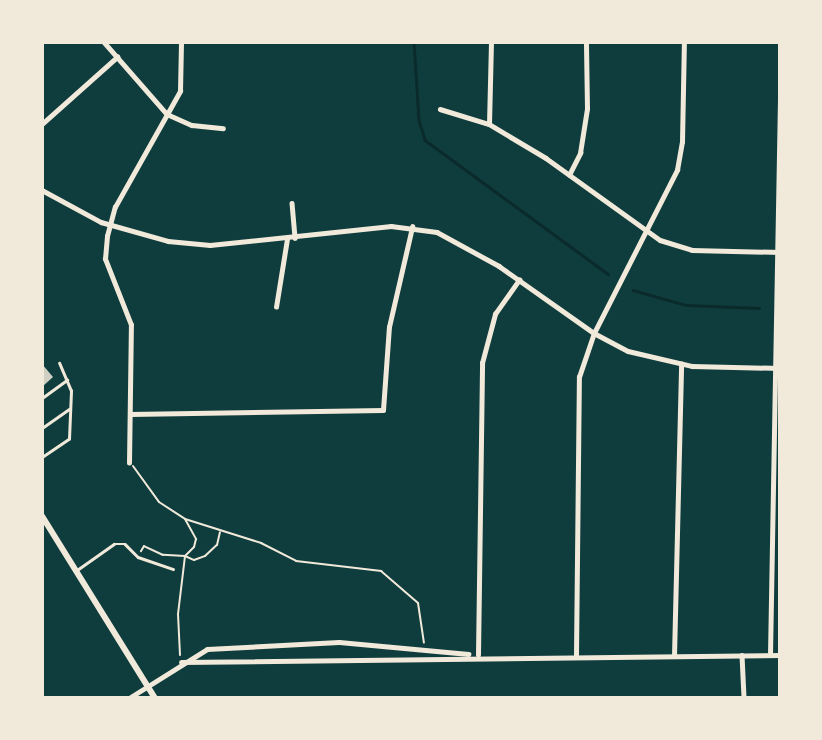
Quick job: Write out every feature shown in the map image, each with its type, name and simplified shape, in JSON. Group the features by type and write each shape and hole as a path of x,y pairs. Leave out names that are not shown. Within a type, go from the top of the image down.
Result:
{"main road":[{"path":"42,516 155,698"}],"street":[{"path":"104,42 167,114 192,125 222,128"},
{"path":"129,463 131,325 105,259 115,207 180,91 181,42"},
{"path":"489,124 491,42"},
{"path":"569,175 580,153 587,109 586,42"},
{"path":"576,655 579,377 594,333 648,232 677,170 682,142 684,42"},
{"path":"42,124 117,57"},
{"path":"770,654 780,97"},
{"path":"440,109 489,124 569,175 648,232 692,250 778,252"},
{"path":"42,190 110,225 168,241 210,245 412,227 459,241 519,279 594,333 628,351 681,364 777,368"},
{"path":"292,204 295,238"},
{"path":"130,414 383,410 388,327 412,227"},
{"path":"276,307 287,239"},
{"path":"478,655 482,363 495,314 519,279"},
{"path":"674,656 681,364"},
{"path":"129,698 181,662 207,649 255,644 424,648 478,655"},
{"path":"181,662 478,655 780,654"},
{"path":"742,655 744,698"}],"lane":[{"path":"42,457 69,439 67,380 59,363"},
{"path":"42,398 67,380"},
{"path":"42,428 69,409"},
{"path":"77,570 114,544 125,544 136,555 173,569"}],"path":[{"path":"129,463 159,502 185,519 261,543 296,561 381,571 418,603 424,648"},
{"path":"181,662 178,614 185,556 194,547 196,539 185,519"},
{"path":"136,555 144,546 163,555 185,556 194,560 205,556 217,545 220,531"}],"building":[{"path":"42,364 53,377 42,387"}],"waterway":[{"path":"414,42 419,120 425,140 608,274"},
{"path":"633,290 686,305 759,308"}]}
